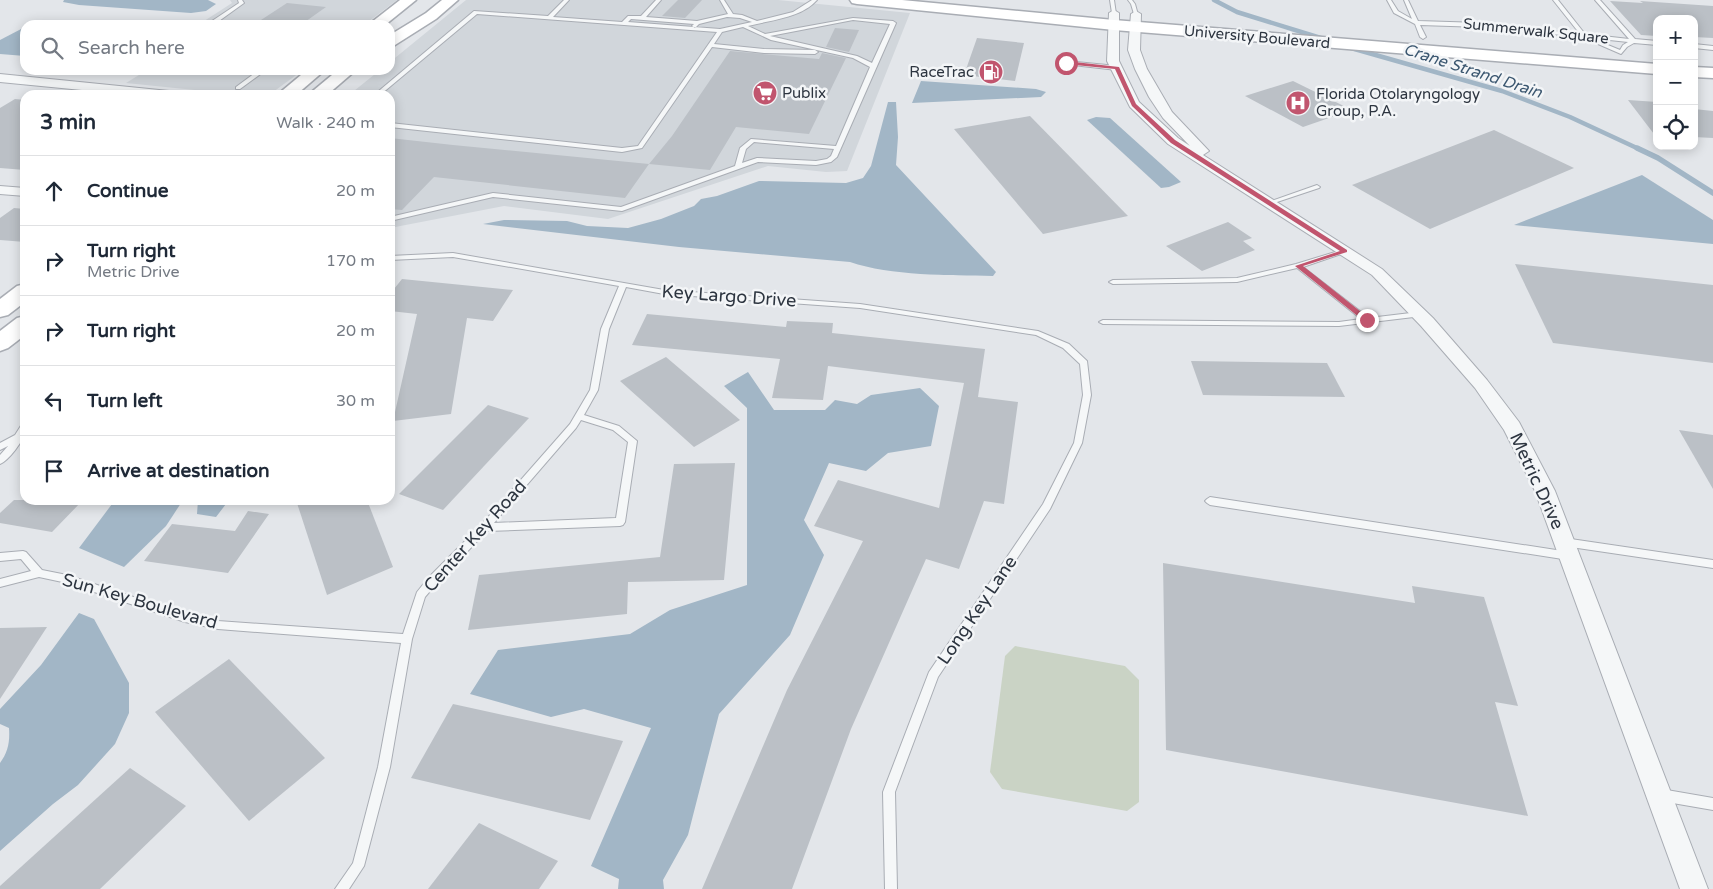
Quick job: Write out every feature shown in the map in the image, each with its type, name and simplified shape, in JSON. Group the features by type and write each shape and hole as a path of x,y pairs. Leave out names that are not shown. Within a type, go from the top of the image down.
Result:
{"street":[{"path":"383,20 409,0"},
{"path":"395,34 438,0"},
{"path":"395,39 431,16 451,0"},
{"name":"University Boulevard","path":"857,0 1113,12"},
{"name":"University Boulevard","path":"990,0 1113,12 1136,20 1290,39 1653,69"},
{"name":"Metric Drive","path":"1113,12 1113,61 1134,104 1173,142 1377,272 1419,314 1481,384 1512,427 1545,491 1694,889"},
{"name":"University Boulevard","path":"1136,20 1229,22 1322,29 1419,30 1653,55"},
{"name":"Metric Drive","path":"1136,20 1134,50 1159,102 1167,114 1232,180"},
{"path":"1621,52 1634,67"},
{"path":"1698,58 1713,60"},
{"path":"1698,72 1713,74"},
{"path":"292,90 311,75"},
{"path":"306,90 324,75"},
{"path":"322,90 342,75"},
{"path":"0,78 119,90"},
{"path":"1134,104 1159,102"},
{"path":"0,190 20,192"},
{"path":"0,310 20,295"},
{"path":"0,332 20,316"},
{"path":"0,343 20,327"}],"lane":[{"path":"217,20 242,3 240,0"},
{"path":"549,18 567,0"},
{"path":"642,18 659,0"},
{"path":"722,0 731,15"},
{"path":"383,90 476,12 720,31 794,13 815,0"},
{"path":"1130,0 1134,4 1136,20"},
{"path":"1389,0 1396,12 1419,30"},
{"path":"1406,0 1419,30"},
{"path":"1555,0 1585,37 1621,52 1625,46 1634,41 1597,0"},
{"path":"623,24 630,17 697,23 731,15 743,15 756,22"},
{"path":"395,218 493,195 622,209 757,160 816,163 829,161 838,148 893,23 853,20 766,35"},
{"name":"Summerwalk Square","path":"1419,30 1448,22 1653,43"},
{"path":"693,29 697,23"},
{"path":"742,25 766,35 864,61 873,66"},
{"path":"395,126 635,150 640,148 720,31"},
{"path":"710,45 764,51 832,52"},
{"path":"1698,46 1713,48"},
{"path":"1066,63 1117,68"},
{"path":"238,88 256,75"},
{"path":"738,168 743,148 753,140 838,148"},
{"path":"1269,203 1317,187"},
{"path":"1113,282 1237,280 1298,266 1345,251"},
{"name":"Key Largo Drive","path":"395,258 452,255 664,292 860,306 1038,333 1066,346"},
{"path":"1298,266 1367,320"},
{"name":"Center Key Road","path":"341,889 358,866 384,767 407,639 421,595 433,580 485,527 572,426 594,390 605,329 623,286"},
{"path":"1104,322 1339,324 1419,314"},
{"name":"Long Key Lane","path":"891,889 889,792 933,675 1047,506 1078,443 1087,395 1085,371 1084,363 1066,346"},
{"path":"485,527 620,522 633,441 616,428 578,416"},
{"path":"0,448 19,436"},
{"path":"0,461 19,436"},
{"path":"1210,501 1567,549 1713,564"},
{"name":"Sun Key Boulevard","path":"0,557 23,555 39,572 67,579 185,618 218,626 407,639"},
{"path":"0,583 39,572"},
{"path":"1658,795 1713,804"}],"shaded area":[{"path":"230,0 397,0 371,20 206,20 232,3"},
{"path":"466,0 778,0 910,13 847,171 826,172 768,166 608,219 504,206 395,227 395,90 355,90 374,75 395,75 395,58"},
{"path":"139,75 296,75 276,90 195,90 126,83"}],"green space":[{"path":"1015,646 1125,666 1139,680 1139,802 1127,811 1002,789 990,772 1005,656"}],"water":[{"path":"64,0 208,0 216,4 206,11 191,13 79,5 63,2"},
{"path":"20,30 20,56 0,54 0,40"},
{"path":"921,81 1036,89 1046,92 1041,97 912,103"},
{"path":"888,102 896,102 898,137 896,165 996,272 993,276 902,272 866,267 850,262 679,247 483,224 504,220 567,221 587,226 628,228 661,219 694,206 701,199 717,196 759,181 846,183 863,178 871,166"},
{"path":"1096,117 1110,118 1181,182 1161,188 1087,120"},
{"path":"1642,175 1713,220 1713,244 1514,225"},
{"path":"748,372 774,410 825,410 835,400 857,404 871,395 920,388 939,406 931,446 888,453 866,471 829,463 804,520 824,555 790,635 719,714 688,835 663,880 664,889 618,889 619,879 591,866 651,728 584,709 551,717 470,694 498,650 630,634 670,610 747,585 747,408 724,386"},
{"path":"111,505 180,505 166,526 124,567 79,548"},
{"path":"198,505 225,505 216,517 197,514"},
{"path":"79,613 94,619 129,683 129,713 115,744 78,785 53,804 0,851 0,763 7,751 9,728 0,724 0,709 41,665"}],"building":[{"path":"678,0 702,0 685,18 662,16"},
{"path":"1610,1 1713,6 1713,38 1698,37 1698,15 1653,15 1653,36 1641,35"},
{"path":"287,3 326,7 308,20 261,20"},
{"path":"835,28 859,30 849,52 826,47"},
{"path":"977,38 1024,43 1015,81 964,75"},
{"path":"730,51 819,59 822,53 846,58 809,134 736,127 710,170 649,164 672,136"},
{"name":"Florida Otolaryngology Group, P.A.","path":"1293,81 1352,110 1303,127 1245,96"},
{"path":"15,99 20,100 20,170 0,168 0,108"},
{"path":"1628,100 1653,102 1653,133"},
{"path":"1698,109 1713,111 1713,138 1698,137"},
{"path":"1030,116 1128,216 1043,234 954,129"},
{"path":"1494,130 1574,168 1430,229 1352,185"},
{"path":"395,139 649,164 625,198 434,177 402,210 395,209"},
{"path":"14,208 20,209 20,242 0,240 0,218"},
{"path":"1228,222 1252,238 1243,241 1255,250 1202,271 1166,246"},
{"path":"1515,264 1713,285 1713,363 1553,343"},
{"path":"402,279 513,290 493,321 467,318 451,414 395,421 395,412 417,314 395,312 395,288"},
{"path":"647,314 786,327 787,321 833,323 832,333 985,349 978,397 1018,402 1004,504 984,501 959,569 926,559 851,729 792,889 702,889 787,690 863,541 814,526 838,480 939,508 964,383 828,366 823,400 772,398 780,359 632,345"},
{"path":"666,357 740,420 694,447 620,381"},
{"path":"1191,361 1327,363 1345,397 1203,395"},
{"path":"488,405 529,418 443,510 399,494"},
{"path":"1679,430 1713,435 1713,489"},
{"path":"735,463 724,580 628,582 627,614 468,630 479,575 660,557 674,464"},
{"path":"14,500 20,500 20,505 78,505 52,532 0,523 0,513"},
{"path":"298,505 369,505 393,567 327,595"},
{"path":"248,511 269,514 228,573 144,561 172,524 235,531"},
{"path":"1163,563 1415,603 1412,586 1484,597 1518,706 1495,702 1528,816 1166,750"},
{"path":"47,627 0,699 0,628"},
{"path":"229,659 325,758 249,821 155,712"},
{"path":"453,704 623,741 590,820 411,778"},
{"path":"130,768 186,806 100,889 0,889 0,886"},
{"path":"479,823 558,861 539,889 428,889"}],"waterway":[{"name":"Crane Strand Drain","path":"1214,0 1237,12 1324,39"},
{"name":"Crane Strand Drain","path":"1351,48 1502,91 1570,117 1639,149"},
{"name":"Crane Strand Drain","path":"1637,148 1658,158 1713,193"}],"place":[{"name":"RaceTrac","path":"991,72"},
{"name":"Publix","path":"765,93"},
{"name":"Florida Otolaryngology Group, P.A.","path":"1298,103"}],"route":[{"path":"1066,63 1117,68 1134,104 1173,142 1345,251 1298,266 1367,320"}]}
